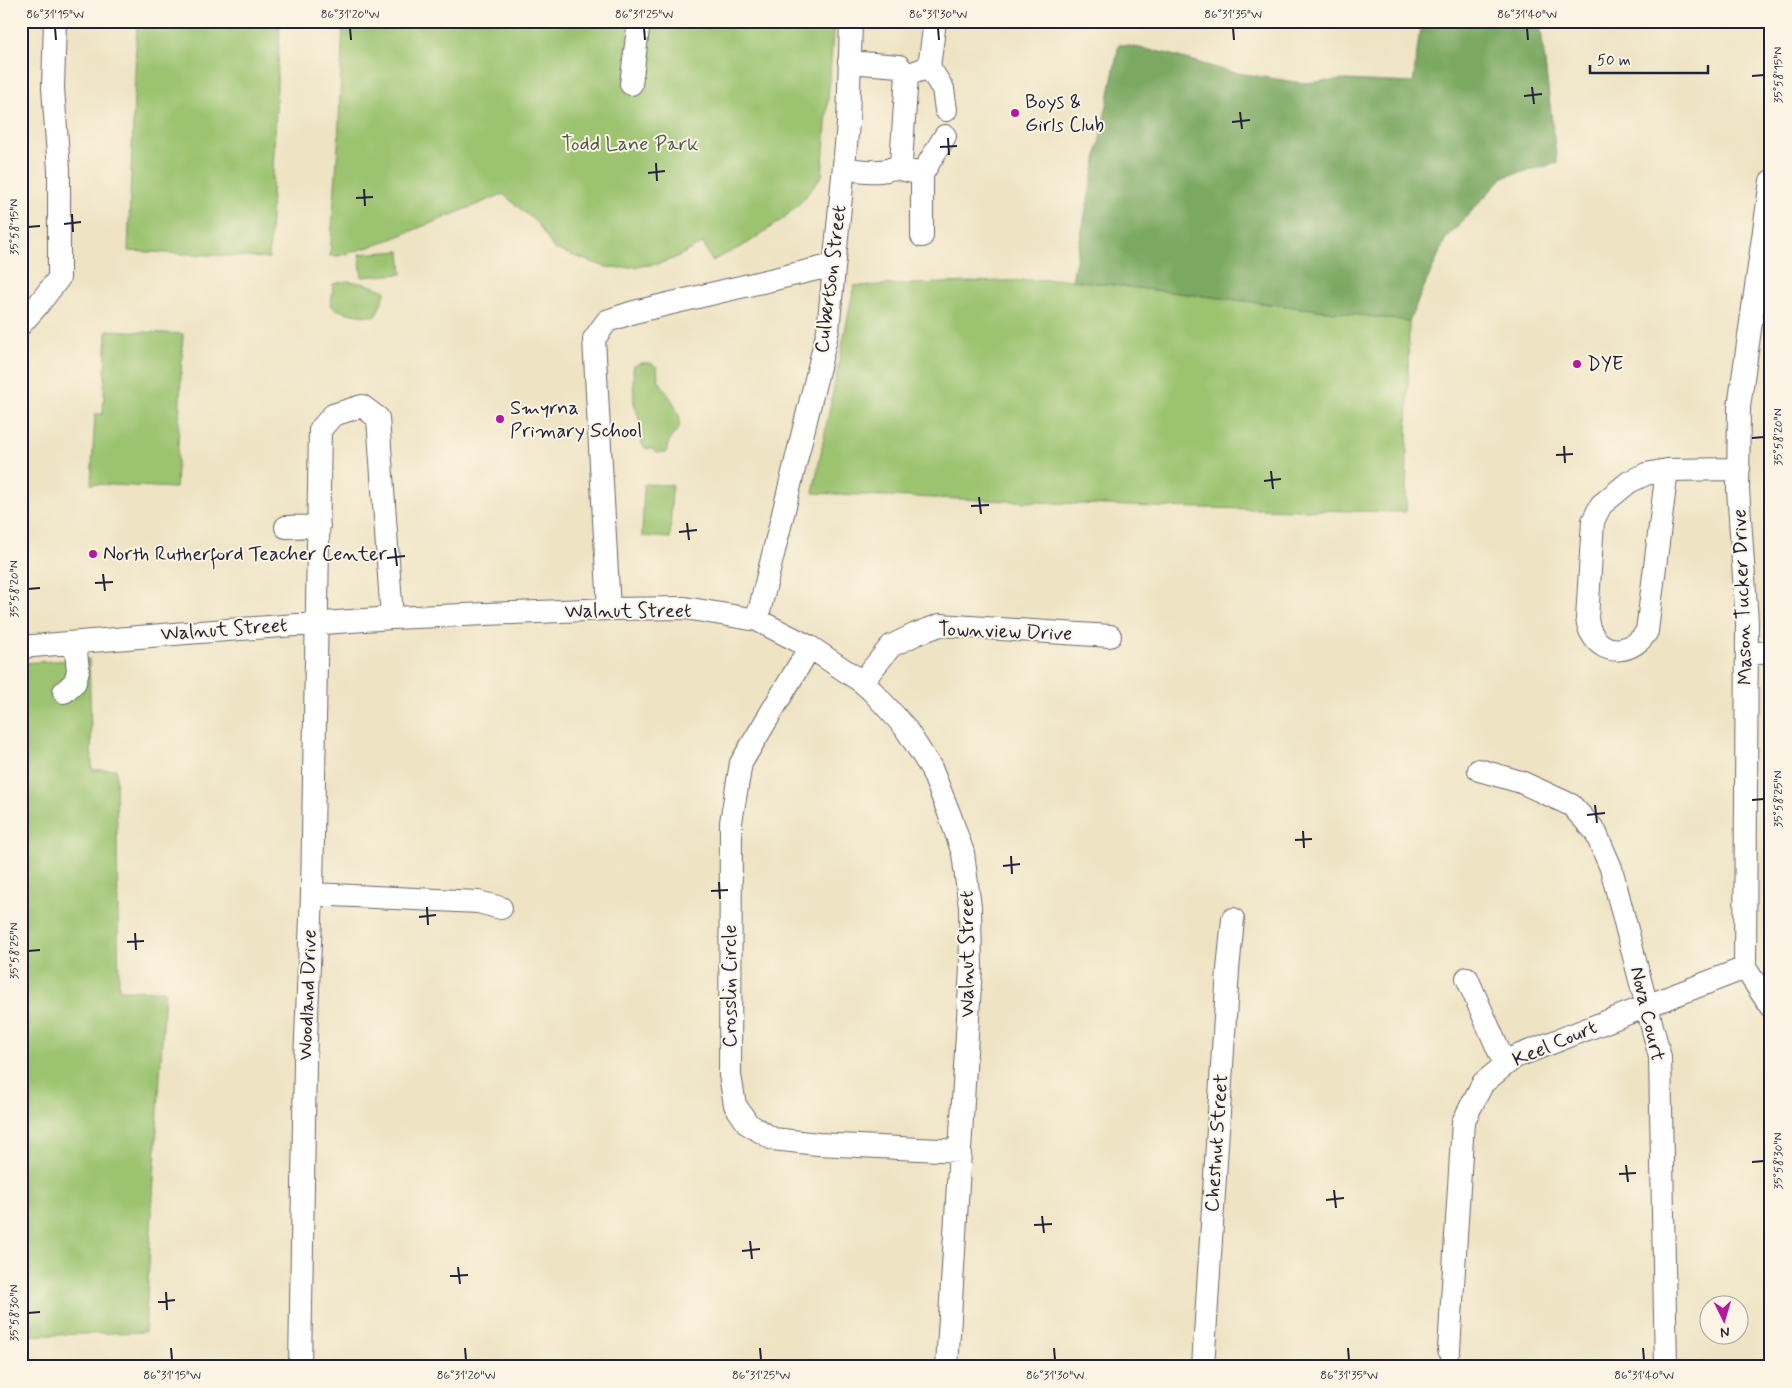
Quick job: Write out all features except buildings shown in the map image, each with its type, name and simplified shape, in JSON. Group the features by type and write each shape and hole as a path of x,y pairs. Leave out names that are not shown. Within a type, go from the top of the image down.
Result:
{"street":[{"path":"21,324 38,306 59,278 59,170 53,88 56,21"},
{"path":"631,84 639,21"},
{"name":"Culbertson Street","path":"757,620 828,330 848,124 850,21"},
{"path":"935,21 929,67 943,89 946,110"},
{"path":"849,62 899,66 907,75 898,166"},
{"path":"907,75 929,67"},
{"path":"922,236 922,174 946,136"},
{"path":"844,169 878,171 898,166 922,174"},
{"name":"Mason Tucker Drive","path":"1745,968 1747,622 1738,489 1739,407 1771,181"},
{"path":"609,609 594,339 607,321 634,312 834,265"},
{"name":"Woodland Drive","path":"300,1367 305,1062 312,894 320,430 333,415 362,406 378,418 392,618"},
{"path":"1668,470 1647,631 1642,640 1630,647 1617,650 1607,648 1591,633 1587,619 1593,521 1601,505 1629,482 1646,474 1668,470 1739,469"},
{"path":"286,528 319,526"},
{"name":"Walnut Street","path":"21,648 392,618 609,609 685,608 757,620 810,648 862,682 904,726 931,768 963,853 970,907 971,968 947,1367"},
{"name":"Townview Drive","path":"862,682 891,646 940,625 1110,636"},
{"path":"64,692 75,682 78,670 75,643"},
{"name":"Crosslin Circle","path":"810,648 740,763 731,822 730,1075 736,1105 748,1124 773,1139 818,1144 960,1151"},
{"path":"1747,654 1771,652"},
{"name":"Nova Court","path":"1479,770 1521,782 1571,805 1595,831 1611,868 1660,1057 1666,1367"},
{"path":"312,894 478,902 501,908"},
{"name":"Chestnut Street","path":"1203,1367 1228,970 1233,919"},
{"path":"1745,968 1771,1007"},
{"name":"Keel Court","path":"1450,1350 1462,1122 1483,1083 1515,1057 1745,968"},
{"path":"1467,978 1505,1065"}],"green space":[{"path":"137,21 280,21 269,258 128,251"},
{"name":"Todd Lane Park","path":"343,21 834,21 822,176 802,201 784,218 748,243 712,261 703,243 673,259 657,264 622,268 606,267 554,249 537,223 503,194 379,244 338,256 330,256 338,146"},
{"path":"1421,21 1540,21 1557,163 1503,177 1445,240 1409,321 1072,280 1119,44 1165,53 1231,72 1302,83 1345,80 1413,83"},
{"path":"400,251 402,274 362,277 359,254"},
{"path":"1063,279 1409,321 1406,512 1154,507 813,493 854,286"},
{"path":"348,281 366,284 386,291 376,316 340,311 331,305 333,284"},
{"path":"107,330 183,334 176,488 91,484 95,414 103,414"},
{"path":"641,363 650,363 657,367 658,379 673,402 680,418 679,428 670,439 666,452 657,453 642,445 639,418 634,403 633,371 634,366"},
{"path":"644,484 672,485 670,538 642,536"},
{"path":"89,659 92,770 116,769 119,990 165,991 145,1332 21,1336 21,663"}],"place":[{"name":"Boys & Girls Club","path":"1015,113"},
{"name":"DYE","path":"1577,364"},
{"name":"Smyrna Primary School","path":"500,419"},
{"name":"North Rutherford Teacher Center","path":"93,554"}]}
